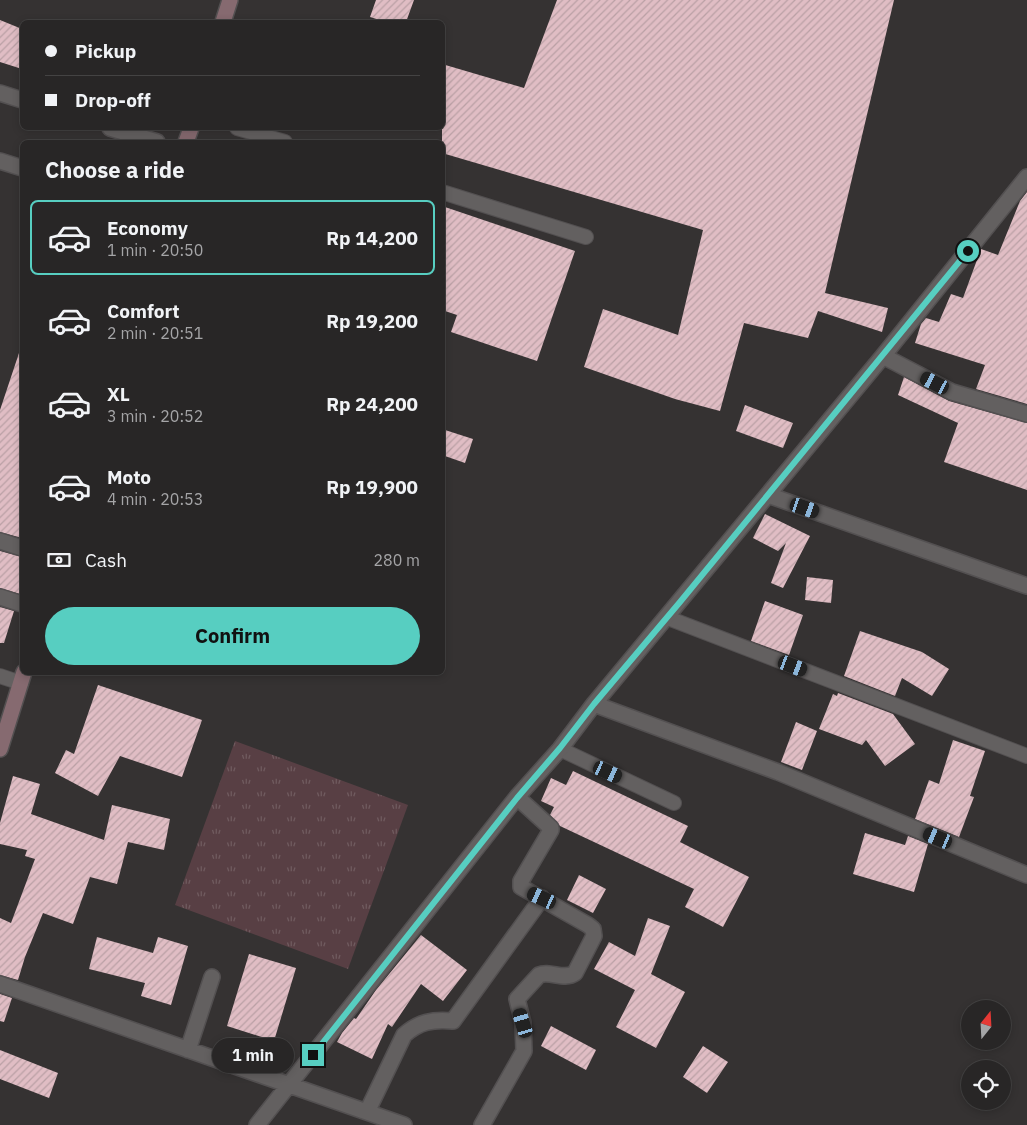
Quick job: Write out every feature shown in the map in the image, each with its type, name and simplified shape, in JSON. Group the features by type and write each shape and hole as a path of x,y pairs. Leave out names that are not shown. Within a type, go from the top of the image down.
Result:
{"main road":[{"path":"224,20 230,0"},
{"path":"0,749 23,678"}],"street":[{"path":"0,93 20,99"},
{"path":"117,130 150,140"},
{"path":"0,161 20,167"},
{"path":"257,1125 517,798 668,618 1027,177"},
{"path":"883,356 952,392 1027,414"},
{"path":"768,495 1027,586"},
{"path":"0,541 20,547"},
{"path":"0,597 20,603"},
{"path":"594,704 778,772 1027,875"},
{"path":"482,1125 524,1051 523,1023 517,999 543,973 570,976 575,973 594,936 593,929 588,925 521,887 521,881 551,833 551,828 517,798"},
{"path":"367,1112 404,1035 414,1027 425,1022 438,1020 453,1021 542,898"},
{"path":"188,1050 212,977"},
{"path":"0,984 404,1125"}],"lane":[{"path":"244,130 278,140"},
{"path":"445,193 586,237"},
{"path":"668,618 1027,756"},
{"path":"0,676 23,678"},
{"path":"560,748 674,803"}],"green space":[{"path":"235,741 408,805 348,969 175,905"}],"building":[{"path":"376,0 414,0 407,20 380,20 370,17"},
{"path":"557,0 894,0 825,293 888,308 882,332 818,311 808,338 744,323 720,411 675,399 584,367 603,309 678,335 703,230 445,154 445,140 442,140 442,130 445,130 445,65 524,88"},
{"path":"0,20 20,28 20,68 0,62"},
{"path":"1027,192 1027,404 976,389 985,365 915,343 921,324 926,318 939,322 951,294 963,298 981,249 998,255 1020,201"},
{"path":"445,207 575,251 537,361 451,332 457,315 445,311"},
{"path":"20,353 20,537 0,532 0,410"},
{"path":"904,377 949,401 1027,423 1027,490 944,462 958,423 898,395"},
{"path":"745,405 793,423 783,448 736,431"},
{"path":"445,430 473,439 465,463 445,456"},
{"path":"765,514 810,536 783,588 771,583 786,543 778,551 753,538"},
{"path":"0,551 20,556 20,594 0,588"},
{"path":"807,577 833,580 831,603 805,600"},
{"path":"765,601 803,615 789,655 751,641"},
{"path":"0,607 14,611 4,643 0,643"},
{"path":"860,631 922,652 949,669 932,696 902,678 895,696 844,676"},
{"path":"98,685 202,720 182,777 120,756 98,796 55,773 66,750 74,754"},
{"path":"838,693 893,714 915,744 885,766 866,740 862,745 819,729 833,694 837,696"},
{"path":"796,722 817,731 802,770 781,762"},
{"path":"953,740 985,751 970,796 974,797 959,837 915,819 929,780 939,784"},
{"path":"573,771 688,826 680,842 749,877 723,927 685,907 694,889 560,826 550,815 554,807 541,801 551,778 566,785"},
{"path":"13,776 40,784 31,814 104,840 112,805 170,819 164,850 128,842 117,884 90,877 73,924 43,913 18,980 0,975 0,918 11,923 35,859 25,856 27,850 0,844 0,823"},
{"path":"865,833 905,845 908,836 928,844 914,892 853,874"},
{"path":"579,875 606,889 593,913 567,900"},
{"path":"648,918 670,926 651,974 685,992 656,1048 616,1027 635,990 594,969 609,942 635,956"},
{"path":"421,935 467,970 443,1001 421,984 392,1027 388,1024 372,1059 337,1042 342,1033 354,1018 356,1019 376,990"},
{"path":"97,937 153,953 158,937 188,946 171,1005 141,996 145,983 89,969"},
{"path":"249,954 296,968 274,1041 227,1026"},
{"path":"0,994 12,998 4,1022 0,1021"},
{"path":"551,1026 596,1050 586,1070 541,1046"},
{"path":"703,1046 728,1062 707,1093 683,1077"},
{"path":"0,1050 58,1073 49,1098 0,1079"}],"route":[{"path":"313,1055 517,798 968,251"}]}
